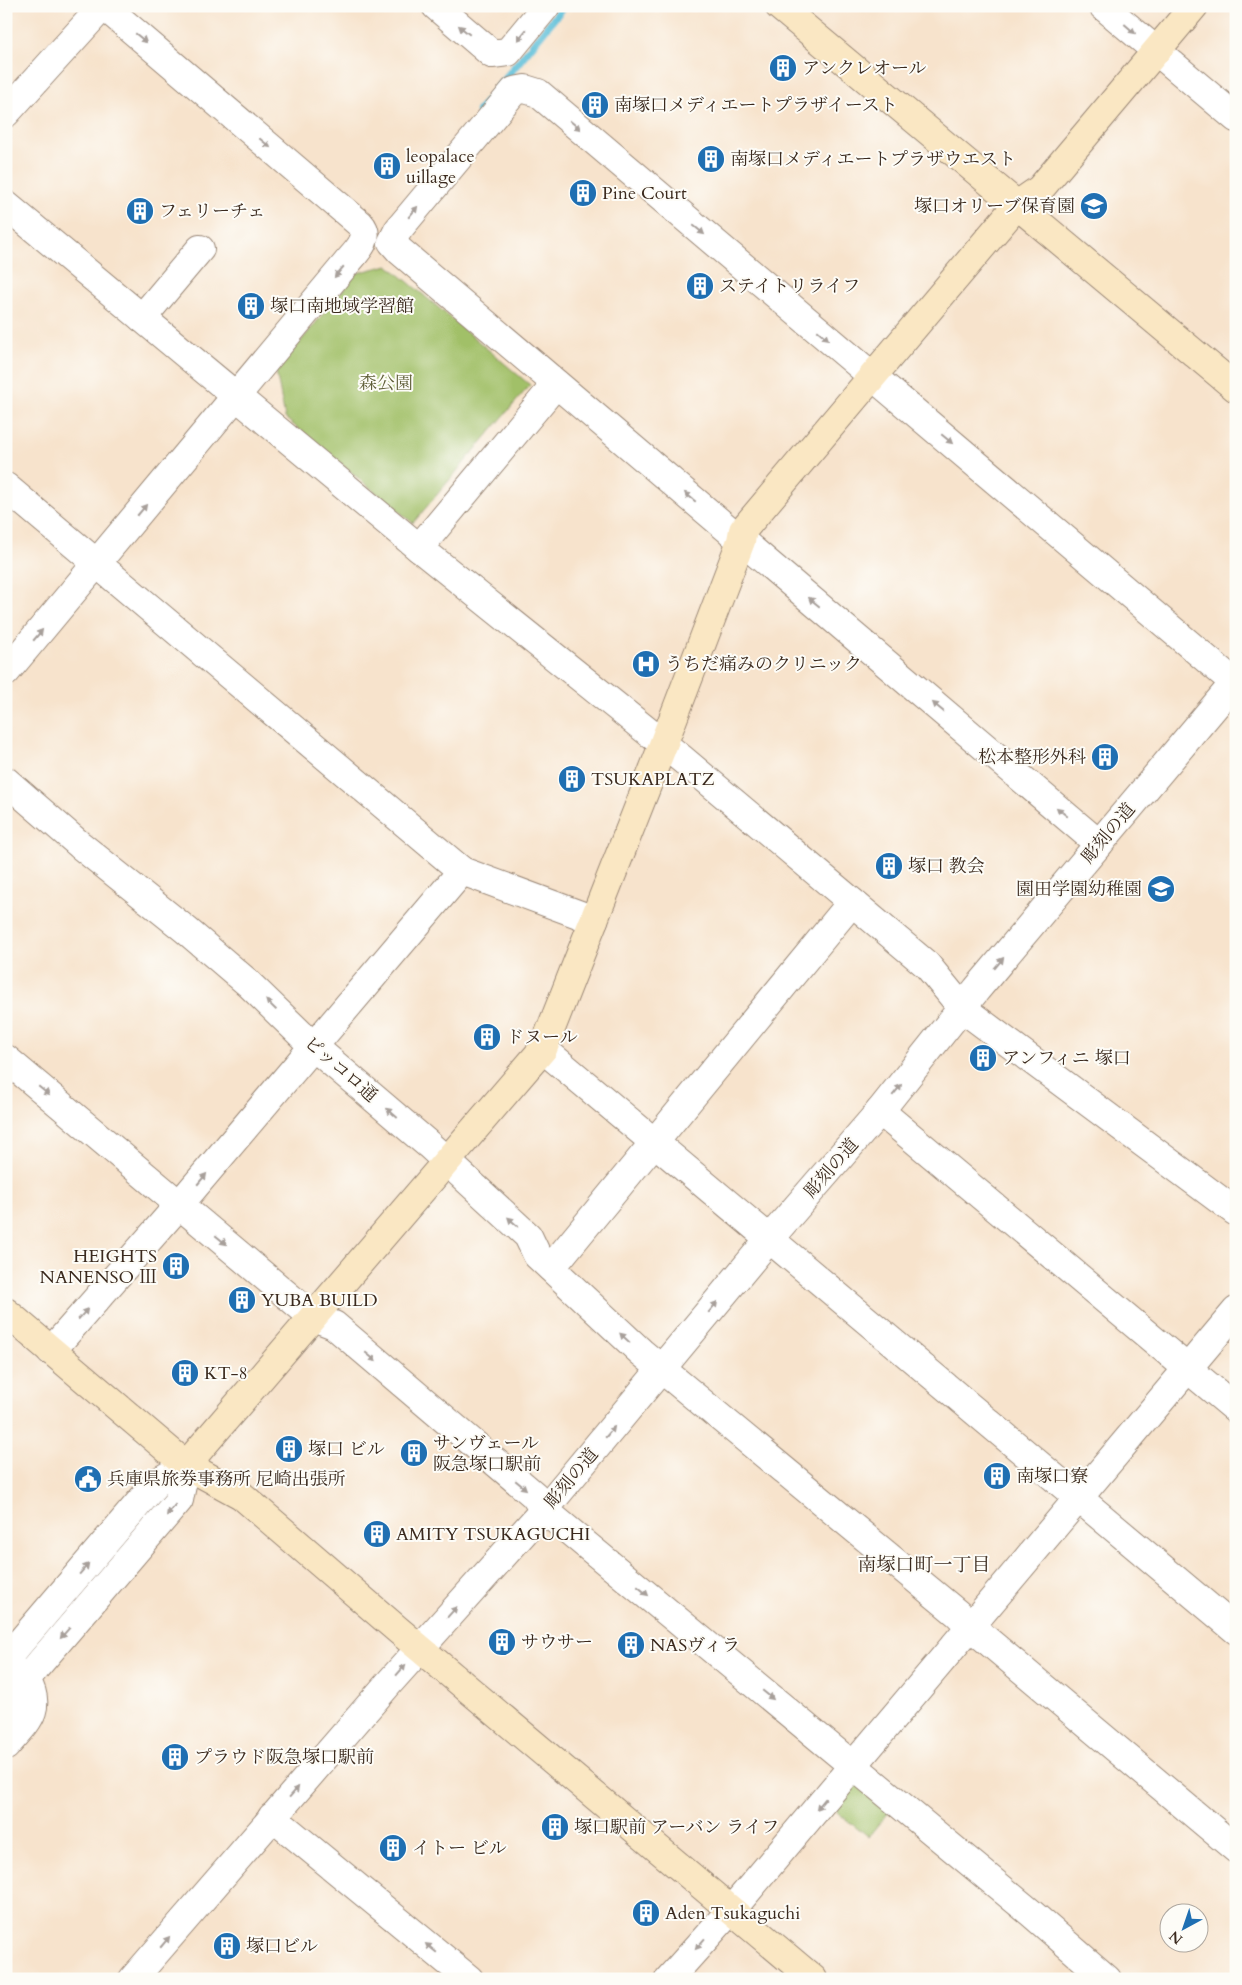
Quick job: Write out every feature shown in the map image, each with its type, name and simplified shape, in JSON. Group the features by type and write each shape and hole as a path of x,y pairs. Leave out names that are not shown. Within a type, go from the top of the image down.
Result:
{"street":[{"path":"6,113 104,6 360,224 365,232 361,245 6,672"},
{"path":"436,6 492,54 508,52 546,6"},
{"path":"779,6 1236,388"},
{"path":"1103,6 1236,118"},
{"path":"6,1659 156,1483 186,1465 543,1049 663,745 741,541 743,530 1017,205 1040,189 1194,6"},
{"path":"1099,844 556,384 400,251 392,242 398,230 514,91 525,89 538,93 1235,682"},
{"path":"6,205 419,548 663,745 927,965 963,1009 1236,1212"},
{"path":"142,318 200,249"},
{"path":"419,548 556,384"},
{"path":"6,487 462,870 594,920"},
{"name":"彫刻の道","path":"141,1976 272,1817 544,1510 770,1238 880,1111 977,989 1235,682"},
{"name":"ピッコロ通","path":"6,781 80,845 241,977 314,1047 528,1236 537,1255 641,1352 958,1614 1236,1849"},
{"path":"51,1351 179,1205 462,870"},
{"path":"551,1268 852,902"},
{"path":"543,1049 1236,1630"},
{"path":"6,1059 313,1317 334,1325 534,1495 544,1510 835,1750 852,1767 1031,1914 1106,1979"},
{"path":"880,1111 1236,1409"},
{"path":"670,1979 852,1767 1236,1311"},
{"path":"6,1312 186,1465 241,1495 813,1979"},
{"path":"6,1705 16,1671 179,1500 186,1465"},
{"path":"6,1746 32,1713 34,1706 31,1688 16,1671"},
{"path":"272,1817 469,1979"}],"green space":[{"name":"森公園","path":"388,265 530,385 413,523 285,418 276,371 357,273"},
{"path":"850,1785 859,1785 889,1811 868,1837 832,1808"}],"waterway":[{"path":"479,111 564,6"}],"place":[{"name":"アンクレオール","path":"783,68"},
{"name":"南塚口メディエートプラザイースト","path":"595,105"},
{"name":"南塚口メディエートプラザウエスト","path":"711,159"},
{"name":"leopalace uillage","path":"387,166"},
{"name":"Pine Court","path":"583,193"},
{"name":"塚口オリーブ保育園","path":"1094,206"},
{"name":"フェリーチェ","path":"140,211"},
{"name":"ステイトリライフ","path":"700,286"},
{"name":"塚口南地域学習館","path":"251,306"},
{"name":"うちだ痛みのクリニック","path":"646,664"},
{"name":"松本整形外科","path":"1105,757"},
{"name":"TSUKAPLATZ","path":"572,779"},
{"name":"塚口 教会","path":"889,866"},
{"name":"園田学園幼稚園","path":"1161,889"},
{"name":"ドヌール","path":"487,1037"},
{"name":"アンフィニ 塚口","path":"983,1058"},
{"name":"HEIGHTS NANENSO Ⅲ","path":"176,1266"},
{"name":"YUBA BUILD","path":"242,1300"},
{"name":"KT-8","path":"185,1373"},
{"name":"塚口 ビル","path":"289,1449"},
{"name":"サンヴェール 阪急塚口駅前","path":"414,1453"},
{"name":"南塚口寮","path":"997,1476"},
{"name":"兵庫県旅券事務所 尼崎出張所","path":"88,1479"},
{"name":"AMITY TSUKAGUCHI","path":"377,1534"},
{"name":"サウサー","path":"502,1642"},
{"name":"NASヴィラ","path":"631,1645"},
{"name":"プラウド阪急塚口駅前","path":"175,1757"},
{"name":"塚口駅前 アーバン ライフ","path":"555,1827"},
{"name":"イトー ビル","path":"393,1848"},
{"name":"Aden Tsukaguchi","path":"646,1913"},
{"name":"塚口ビル","path":"227,1946"}],"district":[{"name":"南塚口町一丁目","path":"924,1564"}]}
